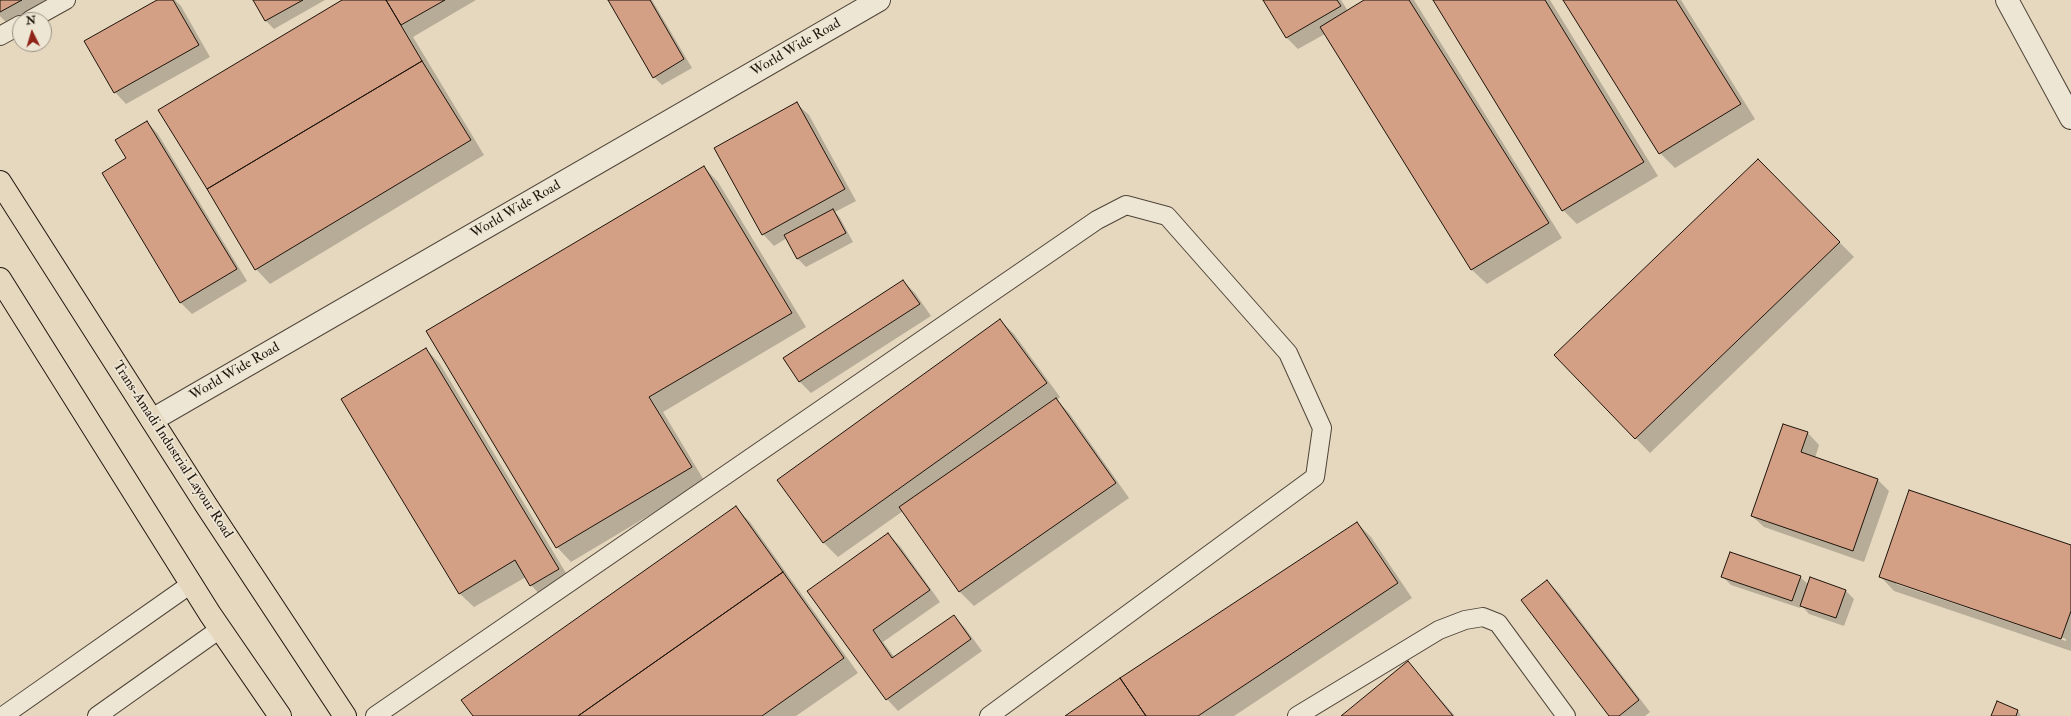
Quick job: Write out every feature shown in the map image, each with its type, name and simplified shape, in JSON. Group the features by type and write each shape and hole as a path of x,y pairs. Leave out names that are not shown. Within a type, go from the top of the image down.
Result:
{"main road":[{"name":"Trans-Amadi Industrial Layour Road","path":"0,182 152,420 345,716"},
{"path":"0,278 220,629 280,716"}],"street":[{"name":"World Wide Road","path":"152,420 879,0"},
{"path":"2007,0 2071,118"}],"lane":[{"path":"44,12 66,0"},
{"path":"0,36 12,30"},
{"path":"375,716 1097,220 1126,205 1167,216 1288,353 1322,428 1315,477 989,716"},
{"path":"3,716 192,584"},
{"path":"1297,716 1439,630 1465,620 1483,617 1498,623 1566,716"},
{"path":"98,716 220,629"}],"building":[{"path":"0,0 22,0 0,12"},
{"path":"157,0 173,0 199,45 114,93 84,41"},
{"path":"253,0 303,0 265,21"},
{"path":"342,0 386,0 422,61 207,189 158,110"},
{"path":"386,0 445,0 401,25"},
{"path":"608,0 650,0 684,59 653,78"},
{"path":"1263,0 1337,0 1341,6 1286,38"},
{"path":"1364,0 1409,0 1549,223 1471,270 1320,27"},
{"path":"1433,0 1545,0 1644,162 1562,211"},
{"path":"1563,0 1676,0 1741,104 1659,154"},
{"path":"422,61 471,140 255,270 207,189"},
{"path":"797,102 845,189 762,235 714,148"},
{"path":"147,121 237,269 180,303 102,173 126,158 115,140"},
{"path":"1758,159 1840,242 1635,439 1554,355"},
{"path":"704,166 792,313 649,397 692,467 556,548 426,331"},
{"path":"833,209 846,233 797,259 784,235"},
{"path":"903,280 920,304 799,382 783,358"},
{"path":"1000,319 1047,383 823,543 777,480"},
{"path":"426,348 559,569 530,586 515,560 459,594 341,399"},
{"path":"1056,398 1116,483 959,592 899,507"},
{"path":"1783,424 1808,432 1801,452 1878,479 1853,551 1751,516"},
{"path":"1909,490 2071,545 2071,611 2061,639 1879,577"},
{"path":"736,506 783,572 578,716 473,716 461,700"},
{"path":"1357,522 1398,583 1198,716 1146,716 1120,678"},
{"path":"888,533 930,590 873,630 892,658 954,615 971,639 886,700 807,591"},
{"path":"1730,552 1801,576 1792,601 1721,577"},
{"path":"783,572 844,658 762,716 578,716"},
{"path":"1810,577 1846,590 1836,618 1800,606"},
{"path":"1547,580 1639,700 1619,716 1609,716 1521,600"},
{"path":"1408,661 1453,716 1341,716"},
{"path":"1120,678 1146,716 1065,716"},
{"path":"1997,701 2018,710 2016,716 1991,716"}]}
